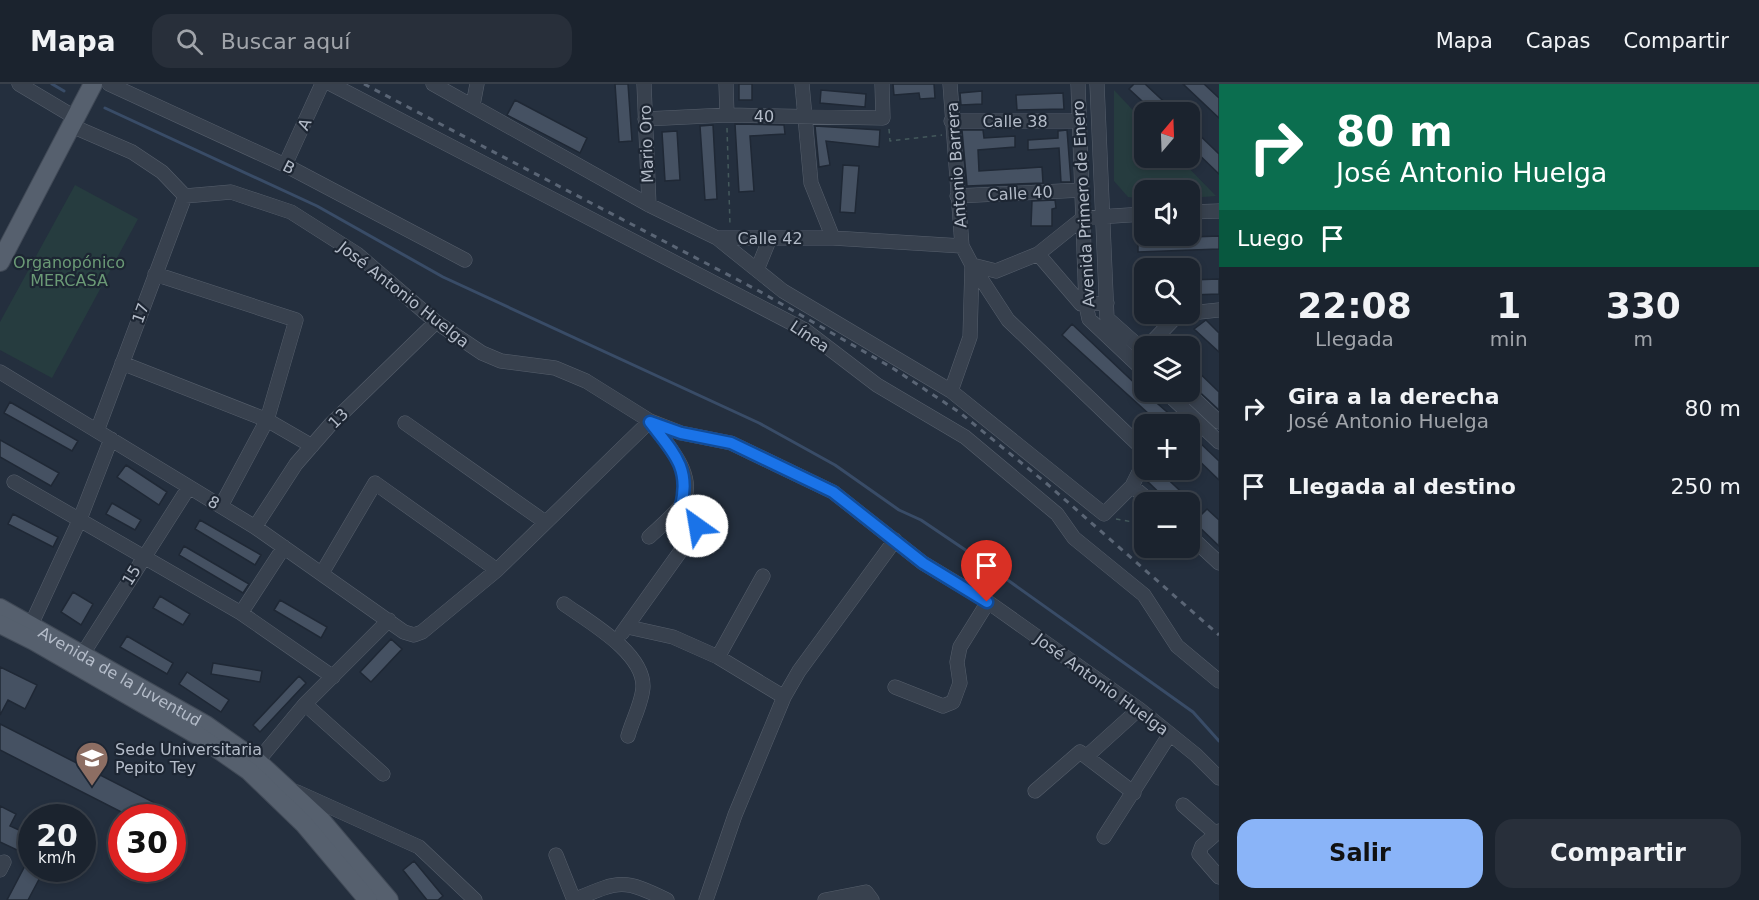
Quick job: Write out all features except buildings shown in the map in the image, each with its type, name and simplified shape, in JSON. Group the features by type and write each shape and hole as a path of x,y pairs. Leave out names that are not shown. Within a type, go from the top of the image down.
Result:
{"main road":[{"path":"0,262 93,84"},
{"name":"Avenida de la Juventud","path":"0,608 31,625 80,659 203,731 287,787 321,820 389,900"},
{"name":"Avenida de la Juventud","path":"0,624 80,659"},
{"name":"Avenida de la Juventud","path":"253,766 368,900"}],"street":[{"path":"18,84 74,122 132,152 162,172 185,196"},
{"name":"B","path":"109,84 285,165 465,260"},
{"name":"A","path":"285,165 322,84"},
{"name":"Línea","path":"332,84 805,330 877,385 965,437 1057,514 1074,538 1144,595 1177,646 1219,681"},
{"name":"Calle 42","path":"433,84 649,205 724,238 833,238 962,246"},
{"path":"472,105 477,84"},
{"name":"Mario Oro","path":"644,84 649,205"},
{"path":"726,84 727,115"},
{"path":"802,84 811,183 833,238"},
{"path":"882,84 883,118"},
{"name":"Antonio Barrera","path":"950,84 951,127 962,246"},
{"name":"Avenida Primero de Enero","path":"1078,84 1086,304 1089,319 1132,360"},
{"name":"Avenida Primero de Enero","path":"1097,84 1107,318 1134,342"},
{"name":"40","path":"645,118 727,115 883,118"},
{"name":"Calle 38","path":"951,127 1079,121"},
{"name":"Calle 40","path":"957,196 1082,190"},
{"name":"José Antonio Huelga","path":"185,196 231,192 291,212 357,254 436,322 482,353 501,361 555,368 586,381 650,422 681,433 731,443 833,492 923,563 987,602 1139,709 1219,778"},
{"name":"17","path":"98,431 185,196"},
{"path":"1200,212 1219,211"},
{"path":"972,265 996,272 1038,254 1083,218 1134,214"},
{"name":"Línea","path":"724,238 783,291 951,390 1104,514"},
{"path":"757,270 770,238"},
{"path":"962,246 1008,320 1134,440"},
{"path":"1038,254 1081,304 1107,303"},
{"path":"951,390 970,338 972,265"},
{"path":"155,274 296,320 267,420 221,506"},
{"path":"1200,312 1219,310"},
{"name":"13","path":"255,527 296,464 436,322"},
{"path":"1158,336 1169,324"},
{"path":"122,363 267,420 312,446"},
{"name":"8","path":"0,372 255,527 389,620 404,633 414,635 422,632 497,570"},
{"path":"1177,402 1219,442"},
{"path":"1198,402 1219,422"},
{"path":"322,573 375,483 497,570 650,422 680,462 685,476 681,506 649,537"},
{"path":"405,423 546,522"},
{"path":"31,625 80,519 111,439"},
{"path":"1104,514 1132,486 1135,480"},
{"path":"14,482 241,613 333,677"},
{"path":"1132,486 1139,492"},
{"name":"15","path":"80,659 189,487"},
{"path":"615,639 628,627 695,531 696,521 681,506"},
{"path":"706,900 735,815 784,697 799,671 895,540"},
{"path":"1200,545 1219,563"},
{"path":"241,613 284,547"},
{"path":"718,657 763,576"},
{"path":"895,687 943,706 953,702 960,683 957,662 960,647 987,602"},
{"path":"564,604 615,639 639,669 643,687 628,736"},
{"path":"253,766 305,704 389,620"},
{"path":"628,627 673,637 718,657 784,697"},
{"path":"305,704 383,774"},
{"path":"1087,756 1139,709"},
{"path":"1104,837 1170,734"},
{"path":"1035,791 1078,752 1087,756 1134,793"},
{"path":"287,787 419,847 475,900"},
{"path":"1183,805 1217,833 1202,846 1199,854 1219,878"},
{"path":"556,855 574,900 612,884 634,884 667,900"},
{"path":"825,900 866,892 872,900"}],"path":[{"path":"724,238 727,115"},
{"path":"883,118 889,121 890,141 951,127"},
{"path":"1104,514 1119,521 1134,523"}],"green space":[{"path":"1114,90 1134,111 1134,168 1189,168 1216,196 1200,197 1200,180 1134,180 1134,198 1128,197 1114,181"},
{"name":"Organopónico MERCASA","path":"75,185 138,219 52,378 0,350 0,322"}],"waterway":[{"path":"52,84 64,91"},
{"path":"105,108 317,206 443,277 759,423 835,465 899,510 921,520 964,549 1193,712 1219,741"}],"railway":[{"path":"364,84 759,291 894,369 959,412 1046,483 1219,635"}],"place":[{"name":"Sede Universitaria Pepito Tey","path":"92,787"}],"route":[{"path":"697,526 696,521 681,506 685,490 685,476 680,462 650,422 681,433 731,443 833,492 923,563 987,602"}]}
